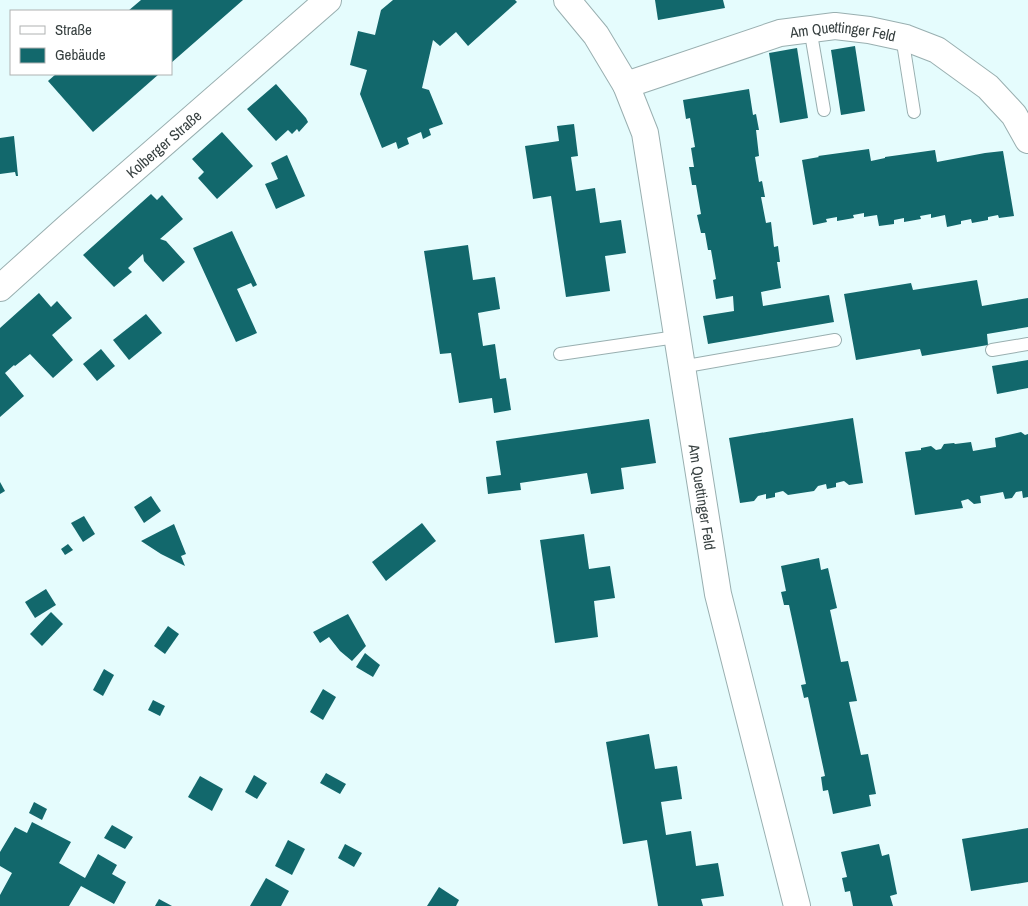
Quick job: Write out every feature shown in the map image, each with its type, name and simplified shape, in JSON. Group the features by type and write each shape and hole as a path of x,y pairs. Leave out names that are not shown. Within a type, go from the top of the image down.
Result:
{"street":[{"name":"Kolberger Straße","path":"0,288 328,0"},
{"name":"Am Quettinger Feld","path":"567,0 596,35 626,84 645,133 718,594 797,906"},
{"name":"Am Quettinger Feld","path":"626,84 780,33 835,26 869,30 906,38 937,50 988,87 1014,115 1028,140"}],"lane":[{"path":"810,28 824,110"},
{"path":"906,38 904,49 914,112"},
{"path":"560,354 676,337"},
{"path":"681,368 835,340"},
{"path":"992,350 1028,344"}],"building":[{"path":"141,0 243,0 172,62 172,10 129,10"},
{"path":"393,0 515,0 517,2 468,46 456,32 440,46 433,40 422,88 429,90 443,124 429,129 431,135 423,139 421,132 407,138 409,144 398,149 396,142 382,148 360,94 367,70 350,65 358,31 375,35 381,10"},
{"path":"655,0 723,0 725,8 658,20"},
{"path":"855,46 865,111 841,115 831,50"},
{"path":"797,48 808,118 780,123 769,53"},
{"path":"55,75 158,75 93,132 48,81"},
{"path":"276,84 308,122 299,132 297,129 292,134 288,130 276,141 247,109"},
{"path":"749,89 753,115 756,114 759,130 756,130 759,156 755,157 759,182 762,181 765,197 761,197 766,223 771,222 774,247 778,246 780,262 777,262 781,288 761,292 763,306 829,295 834,322 708,344 703,316 734,311 733,296 716,299 713,280 716,279 711,250 708,250 705,233 701,233 697,215 701,214 696,185 692,185 689,167 694,167 691,148 695,147 690,118 686,119 683,100"},
{"path":"574,124 578,156 571,157 576,191 595,188 600,223 621,220 626,253 605,256 610,291 566,297 551,196 533,199 525,146 559,141 557,126"},
{"path":"222,132 253,166 217,199 198,178 204,172 192,159"},
{"path":"14,136 18,176 16,176 15,172 0,174 0,138"},
{"path":"869,149 871,161 885,157 935,150 937,162 1003,151 1014,216 999,218 998,215 988,217 988,220 972,223 971,219 961,221 961,224 947,227 945,215 931,218 931,214 920,216 921,219 904,222 904,218 894,220 894,224 879,226 877,215 864,217 864,213 853,215 854,218 837,221 837,217 826,219 827,222 813,225 802,160"},
{"path":"287,155 305,196 276,209 265,184 278,179 271,163"},
{"path":"151,194 157,200 162,195 183,219 160,239 166,241 185,262 163,282 144,261 143,254 128,268 132,272 114,287 83,255"},
{"path":"232,231 257,285 253,287 251,283 237,289 257,333 236,342 193,248"},
{"path":"468,245 473,280 495,277 500,309 478,313 483,346 495,344 500,379 506,378 511,410 494,413 492,398 459,403 451,353 440,354 424,251"},
{"path":"977,280 982,306 1028,298 1028,327 987,334 988,345 922,356 920,349 856,360 844,294 911,283 913,290"},
{"path":"39,293 51,307 57,301 72,318 52,335 73,360 53,378 30,354 14,365 5,373 24,396 0,417 0,328"},
{"path":"146,314 162,333 129,360 113,340"},
{"path":"101,349 115,366 97,381 83,364"},
{"path":"1028,360 1028,388 997,394 992,366"},
{"path":"853,418 863,483 849,485 844,481 836,483 836,487 827,489 826,484 818,486 814,491 788,495 783,491 775,493 775,497 766,499 766,494 758,496 754,501 740,503 729,438"},
{"path":"649,419 656,463 621,468 624,489 591,494 587,473 520,483 521,490 488,494 486,477 501,475 496,441"},
{"path":"1021,432 1025,435 1028,434 1028,497 1023,498 1022,491 1016,492 1012,498 1005,499 1003,492 980,496 981,503 974,504 968,499 961,501 963,508 915,515 905,452 921,450 921,448 931,446 936,450 941,449 944,444 971,442 973,451 996,447 995,438"},
{"path":"0,482 5,491 0,494"},
{"path":"151,496 161,511 144,523 134,507"},
{"path":"84,516 95,534 83,542 71,523"},
{"path":"422,523 436,541 386,581 372,562"},
{"path":"174,524 186,554 181,556 185,566 141,541"},
{"path":"584,534 589,569 610,566 615,598 594,601 598,637 555,643 540,540"},
{"path":"68,544 73,550 65,555 61,549"},
{"path":"819,558 821,570 828,568 837,608 830,610 841,662 848,661 857,701 849,702 861,755 868,754 876,794 869,795 871,806 833,814 828,790 823,791 821,777 825,776 808,697 804,698 801,685 806,684 789,605 784,605 781,592 786,591 781,566"},
{"path":"46,589 56,605 35,618 25,602"},
{"path":"51,612 63,624 42,646 30,634"},
{"path":"348,614 366,646 352,661 340,651 329,637 320,643 313,632"},
{"path":"168,626 179,634 165,654 154,646"},
{"path":"365,653 380,665 373,677 356,667"},
{"path":"104,669 114,675 103,696 93,690"},
{"path":"323,689 336,697 323,720 310,712"},
{"path":"153,700 165,706 160,716 148,710"},
{"path":"649,734 655,769 677,766 682,799 661,802 666,835 691,831 696,866 718,863 724,896 701,899 703,906 658,906 647,840 623,844 606,742"},
{"path":"326,773 346,784 340,794 320,783"},
{"path":"254,775 267,783 257,799 245,792"},
{"path":"200,776 223,789 212,811 188,797"},
{"path":"34,802 47,809 42,820 29,813"},
{"path":"32,822 71,842 59,863 85,878 98,854 117,865 112,874 126,882 114,904 81,886 69,906 0,906 0,895 12,873 0,866 0,852 15,827 27,833"},
{"path":"112,825 133,837 125,849 104,838"},
{"path":"1028,828 1028,882 971,891 962,839"},
{"path":"288,840 305,849 292,875 275,866"},
{"path":"345,844 362,853 354,867 338,858"},
{"path":"879,844 882,856 889,854 897,894 890,896 893,906 853,906 850,891 845,892 842,878 847,877 841,852"},
{"path":"266,878 289,891 281,906 250,906"},
{"path":"439,887 459,900 456,906 427,906"},
{"path":"159,899 172,906 155,906"}]}
